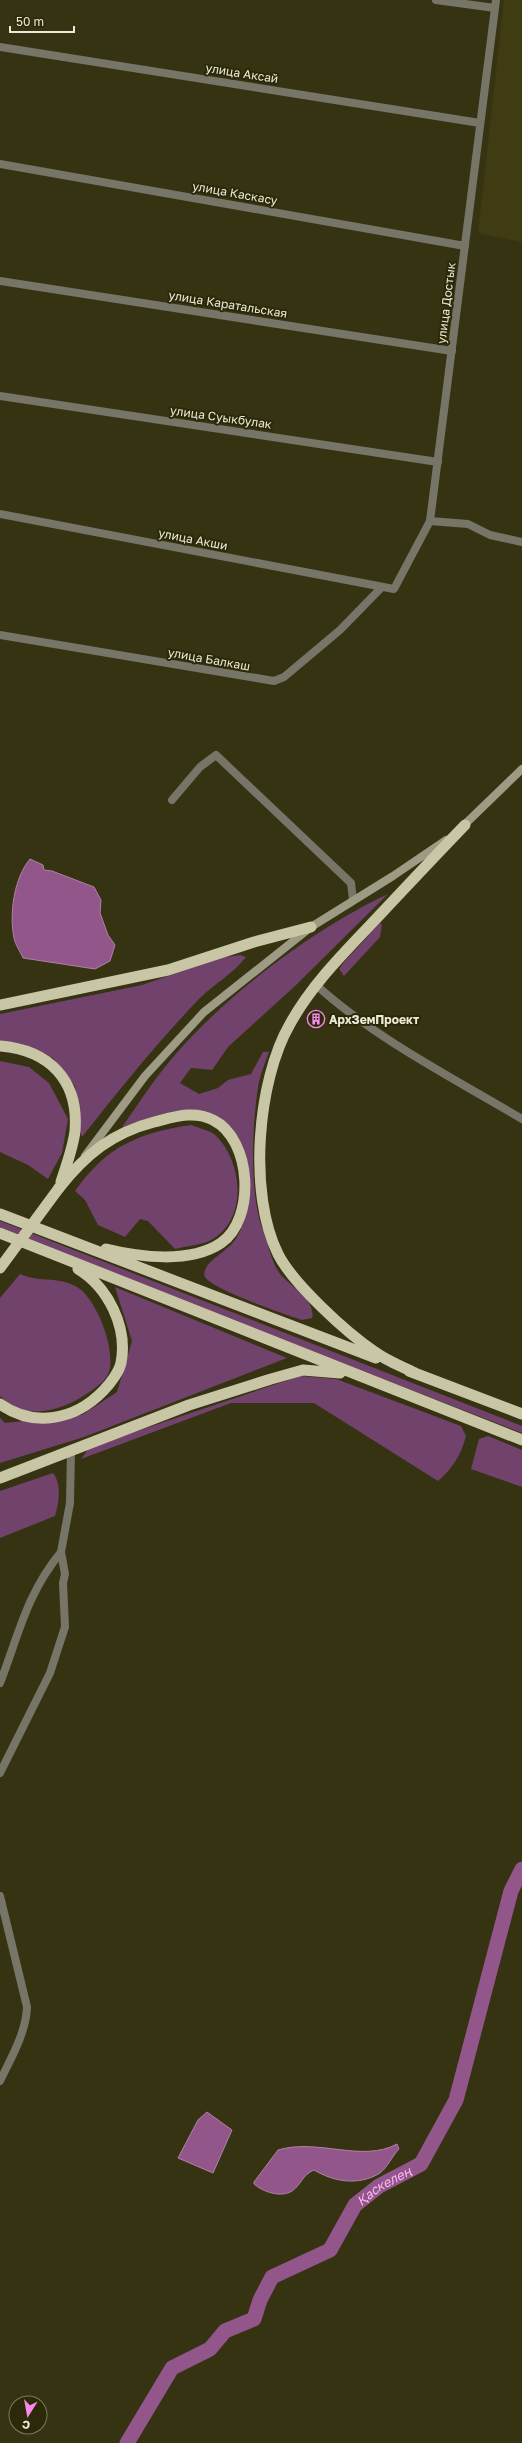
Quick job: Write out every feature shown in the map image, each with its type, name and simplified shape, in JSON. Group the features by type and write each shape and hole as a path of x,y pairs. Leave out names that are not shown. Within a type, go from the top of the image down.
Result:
{"highway":[{"path":"414,1373 376,1353 330,1313 295,1278 278,1254 270,1230 263,1198 261,1170 262,1105 274,1057 289,1024 315,984 465,825"},
{"path":"0,1005 168,970 216,956 254,942 311,926"},
{"path":"0,1046 31,1051 45,1059 58,1072 72,1099 75,1132 59,1188"},
{"path":"0,1268 79,1163 113,1138 141,1126 180,1115 196,1114 212,1119 224,1127 234,1139 241,1156 245,1178 242,1212 238,1226 220,1244 201,1251 169,1257 135,1256 62,1239"},
{"path":"0,1214 522,1414"},
{"path":"0,1233 522,1440"},
{"path":"0,1404 21,1416 42,1420 77,1412 94,1400 110,1384 121,1364 122,1344 116,1314 102,1290 87,1274 53,1254"},
{"path":"0,1478 189,1405 271,1379 303,1370 353,1374"}],"main road":[{"path":"79,1163 145,1076 204,1012 311,926 419,859 465,825 522,769"}],"street":[{"path":"436,0 495,4"},
{"name":"улица Достык","path":"381,588 394,589 430,520 495,4"},
{"name":"улица Аксай","path":"0,46 480,123"},
{"name":"улица Каскасу","path":"0,164 465,246"},
{"name":"улица Каратальская","path":"0,280 452,351"},
{"name":"улица Суыкбулак","path":"0,396 438,462"},
{"name":"улица Акши","path":"0,514 381,588"},
{"path":"430,520 468,524 490,535 522,542"},
{"name":"улица Балкаш","path":"0,635 274,681 284,677 340,630 381,588"},
{"path":"172,800 200,767 216,755 351,883 354,899"},
{"path":"315,984 334,1001 368,1025 522,1119"},
{"path":"0,1773 50,1673 65,1627 63,1591 65,1574 61,1552 70,1503 71,1450"},
{"path":"0,1683 29,1602 46,1570 61,1552"},
{"path":"0,1896 27,2007 26,2017 20,2038 0,2081"}],"shaded area":[{"path":"504,0 522,0 522,242 478,233"},
{"path":"30,859 43,865 44,870 52,871 94,887 101,900 100,913 108,935 115,945 110,961 95,969 23,958 14,938 12,918 14,897 20,876"},
{"path":"388,894 295,986 228,1047 212,1070 191,1068 180,1083 199,1094 218,1088 228,1080 251,1074 263,1052 269,1052 258,1087 254,1121 253,1160 255,1198 271,1257 278,1271 310,1305 312,1318 302,1320 235,1295 211,1282 204,1276 207,1266 237,1237 246,1216 248,1204 248,1167 239,1138 229,1126 207,1113 183,1110 147,1118 122,1127 174,1056 195,1033 246,986 274,964 331,925"},
{"path":"380,923 382,925 380,937 344,976 339,969"},
{"path":"240,955 246,957 235,969 199,999 183,1016 82,1137 78,1125 75,1086 53,1058 24,1045 0,1044 0,1014 142,985 220,958"},
{"path":"0,1061 29,1067 49,1083 68,1119 62,1153 48,1179 28,1165 0,1152"},
{"path":"191,1125 214,1134 231,1158 238,1188 237,1203 232,1217 225,1229 209,1241 175,1249 148,1221 140,1219 125,1237 98,1225 85,1200 75,1191 99,1163 112,1152 139,1138 155,1132"},
{"path":"0,1221 522,1426 522,1433 182,1301 0,1227"},
{"path":"20,1274 33,1278 60,1281 78,1287 86,1294 100,1318 109,1348 110,1368 103,1381 91,1391 69,1404 45,1411 21,1409 10,1404 0,1396 0,1298"},
{"path":"115,1287 287,1358 84,1437 0,1463 0,1418 5,1423 82,1415 117,1392 132,1341"},
{"path":"300,1376 336,1379 461,1426 466,1436 462,1449 452,1466 438,1481 314,1403 231,1403 81,1459 90,1447"},
{"path":"488,1436 522,1450 522,1487 471,1469 479,1439"},
{"path":"53,1473 56,1477 59,1488 58,1505 55,1516 0,1538 0,1491"},
{"path":"207,2112 232,2130 213,2173 178,2158 198,2120"},
{"path":"397,2144 399,2149 383,2171 364,2180 338,2180 314,2170 307,2174 292,2191 288,2193 278,2194 267,2192 254,2184 278,2150 293,2147 309,2147 369,2151 383,2149"}],"waterway":[{"name":"Қаскелең","path":"127,2443 172,2368 210,2349 225,2331 254,2319 260,2300 272,2277 330,2250 355,2205 379,2186 421,2164 456,2100 511,1891 522,1869"}],"place":[{"name":"АрхЗемПроект","path":"316,1019"}]}
